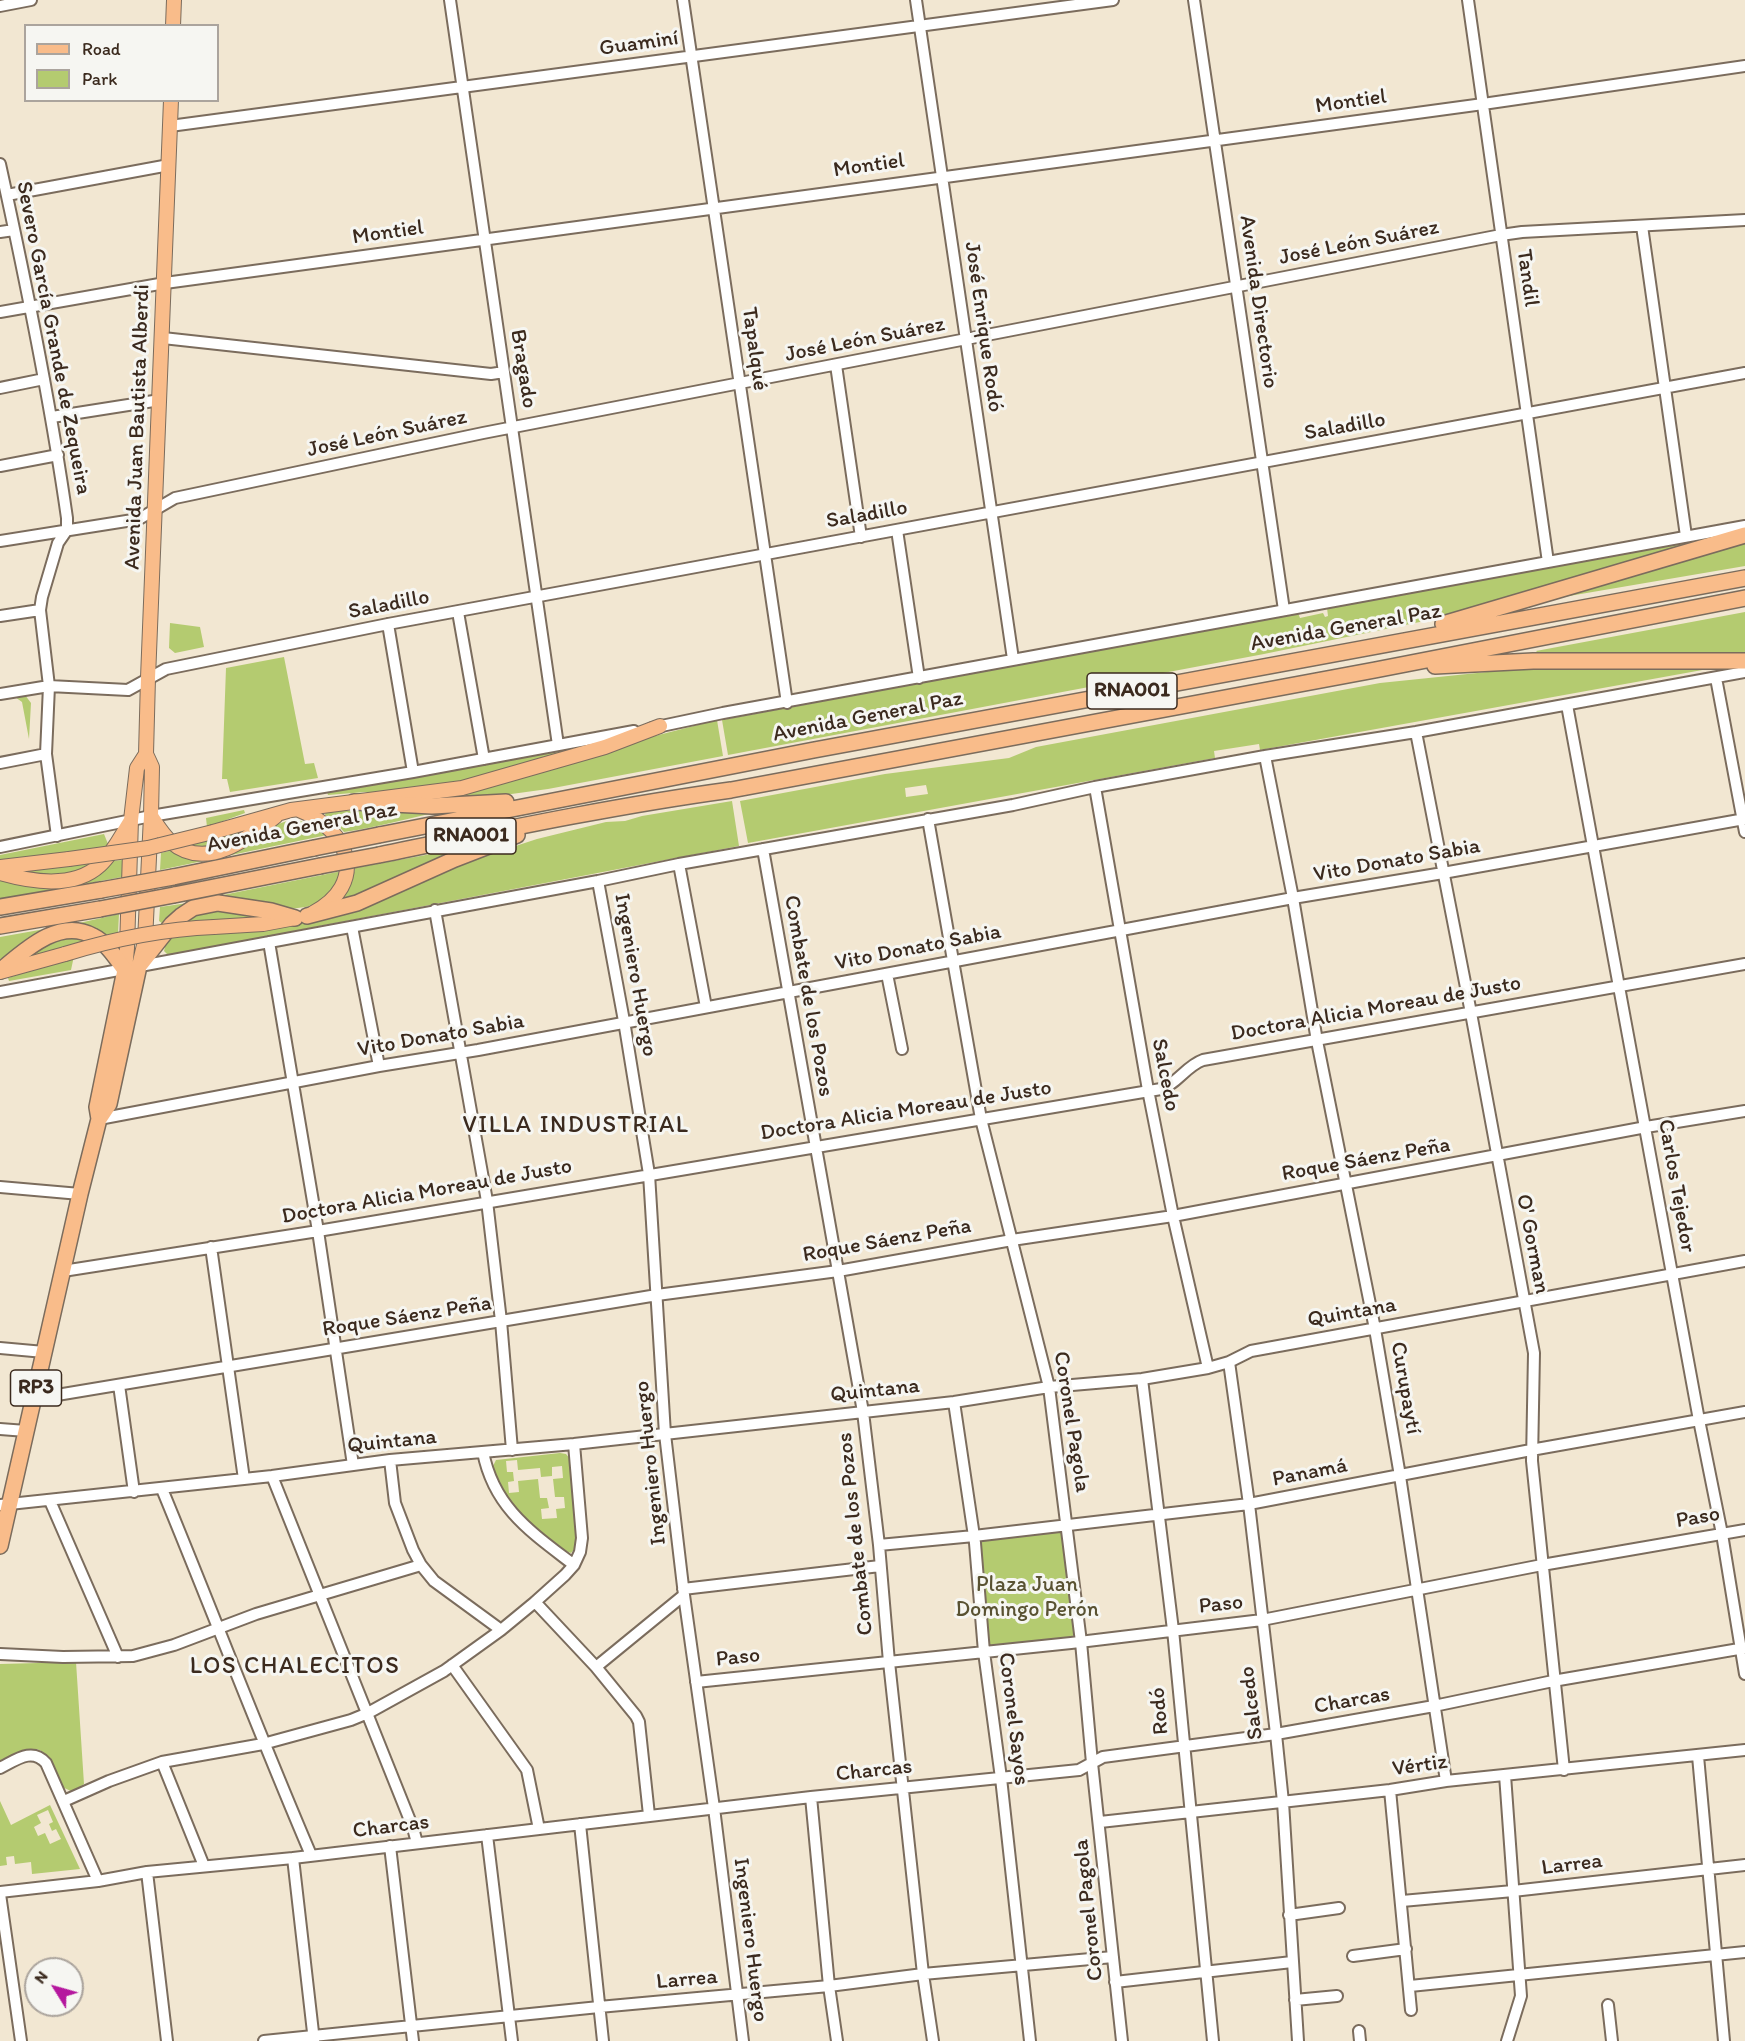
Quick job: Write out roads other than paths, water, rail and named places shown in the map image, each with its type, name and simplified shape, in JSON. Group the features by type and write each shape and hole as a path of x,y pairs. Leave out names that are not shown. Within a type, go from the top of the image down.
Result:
{"highway":[{"path":"1361,648 1745,535"},
{"name":"Avenida General Paz","path":"0,907 173,877 557,800 1361,648 1745,579"},
{"name":"Avenida General Paz","path":"0,926 174,895 562,818 743,788 1375,670 1745,598"},
{"path":"1375,670 1533,661 1745,661"},
{"path":"354,802 432,806 557,800"},
{"path":"0,972 34,944 48,936 71,930 86,933 100,941 132,968 172,924 193,908 227,904 301,917 357,903 479,849 562,818"},
{"name":"RP3","path":"0,1546 5,1505 26,1431 99,1119 97,1107 132,968"}],"main road":[{"path":"173,24 174,0"},
{"name":"Avenida Juan Bautista Alberdi","path":"132,968 145,940 151,816 152,767 146,754 148,678 171,102"},
{"path":"0,867 148,848 297,809 462,788 605,747 660,726"},
{"name":"Avenida Juan Bautista Alberdi","path":"132,968 127,948 131,820 137,768 146,754"},
{"path":"0,972 143,933 177,928 262,924 301,917 324,907 343,883 348,859 346,850 324,822 297,809"},
{"path":"151,816 172,844 190,853 205,854 232,847 252,836 280,813"},
{"path":"0,873 58,882 79,877 98,867 106,859 131,820"}],"street":[{"path":"0,6 31,0"},
{"name":"Bragado","path":"450,0 558,745"},
{"name":"Tapalqué","path":"682,0 787,703"},
{"name":"José Enrique Rodó","path":"916,0 1013,659"},
{"name":"Guaminí","path":"170,126 1113,0"},
{"name":"Avenida Directorio","path":"1194,0 1284,610"},
{"name":"Tandil","path":"1468,0 1548,562"},
{"name":"Montiel","path":"0,312 165,283 1483,104 1745,66"},
{"name":"Severo García Grande de Zequeira","path":"0,164 52,417 67,531"},
{"path":"7,195 169,165"},
{"name":"José León Suárez","path":"0,541 139,519 175,498 513,428 1501,235 1745,220"},
{"path":"1642,226 1686,536"},
{"path":"0,232 14,230"},
{"path":"163,338 492,374 504,372"},
{"path":"836,365 861,537"},
{"name":"Saladillo","path":"0,694 48,686 128,690 166,669 388,624 1745,373"},
{"path":"0,387 44,379"},
{"path":"52,417 160,399"},
{"path":"0,466 58,455"},
{"name":"Avenida General Paz","path":"0,847 151,816 413,772 1013,659 1745,526"},
{"path":"897,530 919,678"},
{"path":"57,836 46,754 48,686 40,610 58,543 67,531"},
{"path":"0,616 40,610"},
{"path":"458,612 484,759"},
{"path":"388,624 413,772"},
{"path":"0,992 680,864 1013,805 1095,787 1745,672"},
{"path":"1716,678 1745,832"},
{"name":"Carlos Tejedor","path":"1567,705 1743,1648 1745,1674"},
{"name":"O' Gorman","path":"1416,732 1471,1013 1534,1361 1531,1450 1553,1681 1564,1770"},
{"path":"0,763 46,754"},
{"name":"Curupaytí","path":"1265,756 1293,898 1317,1041 1375,1329 1400,1476 1446,1781"},
{"name":"Salcedo","path":"1095,787 1148,1090 1173,1216 1208,1368"},
{"name":"Coronel Pagola","path":"928,819 981,1119 1049,1387 1081,1642 1122,2041"},
{"name":"Vito Donato Sabia","path":"99,1119 1293,898 1744,819"},
{"name":"Combate de los Pozos","path":"763,849 863,1412 923,1974 933,2041"},
{"path":"680,864 706,1007"},
{"name":"Ingeniero Huergo","path":"598,881 649,1174 665,1434 683,1592 714,1808 743,2041"},
{"path":"435,910 487,1202 501,1321 512,1450"},
{"path":"352,927 379,1066"},
{"path":"269,942 318,1231 353,1465"},
{"name":"Doctora Alicia Moreau de Justo","path":"63,1270 318,1231 1167,1087 1193,1064 1203,1060 1745,964"},
{"path":"887,974 902,1049"},
{"name":"Roque Sáenz Peña","path":"33,1397 119,1385 657,1295 838,1271 1012,1240 1173,1216 1646,1127 1745,1111"},
{"path":"0,1187 80,1194"},
{"path":"211,1247 244,1479"},
{"name":"Quintana","path":"5,1505 162,1489 390,1460 574,1444 954,1402 1049,1387 1142,1379 1208,1368 1251,1351 1745,1260"},
{"path":"0,1348 44,1352"},
{"name":"Salcedo","path":"1228,1362 1250,1504 1276,1734 1298,2041"},
{"name":"Rodó","path":"1142,1379 1173,1630 1204,1972 1213,2041"},
{"path":"119,1385 134,1492"},
{"name":"Coronel Sayos","path":"954,1402 974,1536 984,1653 1001,1778 1030,2041"},
{"name":"Panamá","path":"879,1545 1250,1504 1745,1412"},
{"path":"0,1429 26,1431"},
{"path":"63,1801 162,1762 263,1744 351,1720 368,1713 452,1665 535,1602 573,1565 580,1552 582,1538 574,1444"},
{"path":"483,1452 487,1471 508,1510 573,1565"},
{"path":"390,1460 395,1503 420,1564 434,1581 501,1630"},
{"path":"272,1476 368,1713 417,1843"},
{"path":"162,1489 219,1627 263,1744 311,1855"},
{"path":"50,1501 118,1657"},
{"name":"Paso","path":"696,1682 984,1653 1262,1620 1542,1565 1745,1530"},
{"path":"0,1654 63,1657 133,1656 174,1645 256,1614 420,1564"},
{"path":"596,1667 683,1592 880,1566"},
{"path":"535,1602 633,1710 639,1722 649,1815"},
{"name":"Charcas","path":"0,1893 98,1881 147,1872 292,1858 811,1797 1079,1770 1103,1757 1276,1734 1434,1706 1553,1681 1743,1648"},
{"path":"452,1665 527,1770 539,1829"},
{"name":"Vértiz","path":"1100,1822 1390,1790 1446,1781 1745,1750"},
{"path":"0,1768 25,1755 32,1754 46,1763 98,1881"},
{"path":"1698,1756 1724,2041"},
{"path":"162,1762 204,1866"},
{"path":"1505,1775 1520,1976 1520,2004 1507,2041"},
{"path":"1390,1790 1411,2010"},
{"path":"811,1797 829,1986 837,2041"},
{"path":"580,1824 603,2041"},
{"path":"487,1835 512,2041"},
{"path":"390,1846 413,2041"},
{"path":"292,1858 313,2038"},
{"name":"Larrea","path":"1402,1900 1513,1891 1745,1865"},
{"path":"147,1872 167,2041"},
{"path":"0,1893 21,2041"},
{"path":"1289,1915 1339,1908"},
{"path":"1353,1956 1406,1949"},
{"path":"1410,1986 1745,1952"},
{"name":"Larrea","path":"264,2041 313,2038 599,2007 829,1986 923,1974 1113,1957"},
{"path":"1115,1982 1292,1962"},
{"path":"1295,2000 1337,1996"},
{"path":"1608,2006 1611,2041"}],"district":[{"name":"VILLA INDUSTRIAL","path":"576,1126"},
{"name":"LOS CHALECITOS","path":"295,1667"}],"park label":[{"name":"Plaza Juan Domingo Perón","path":"1027,1598"}]}
